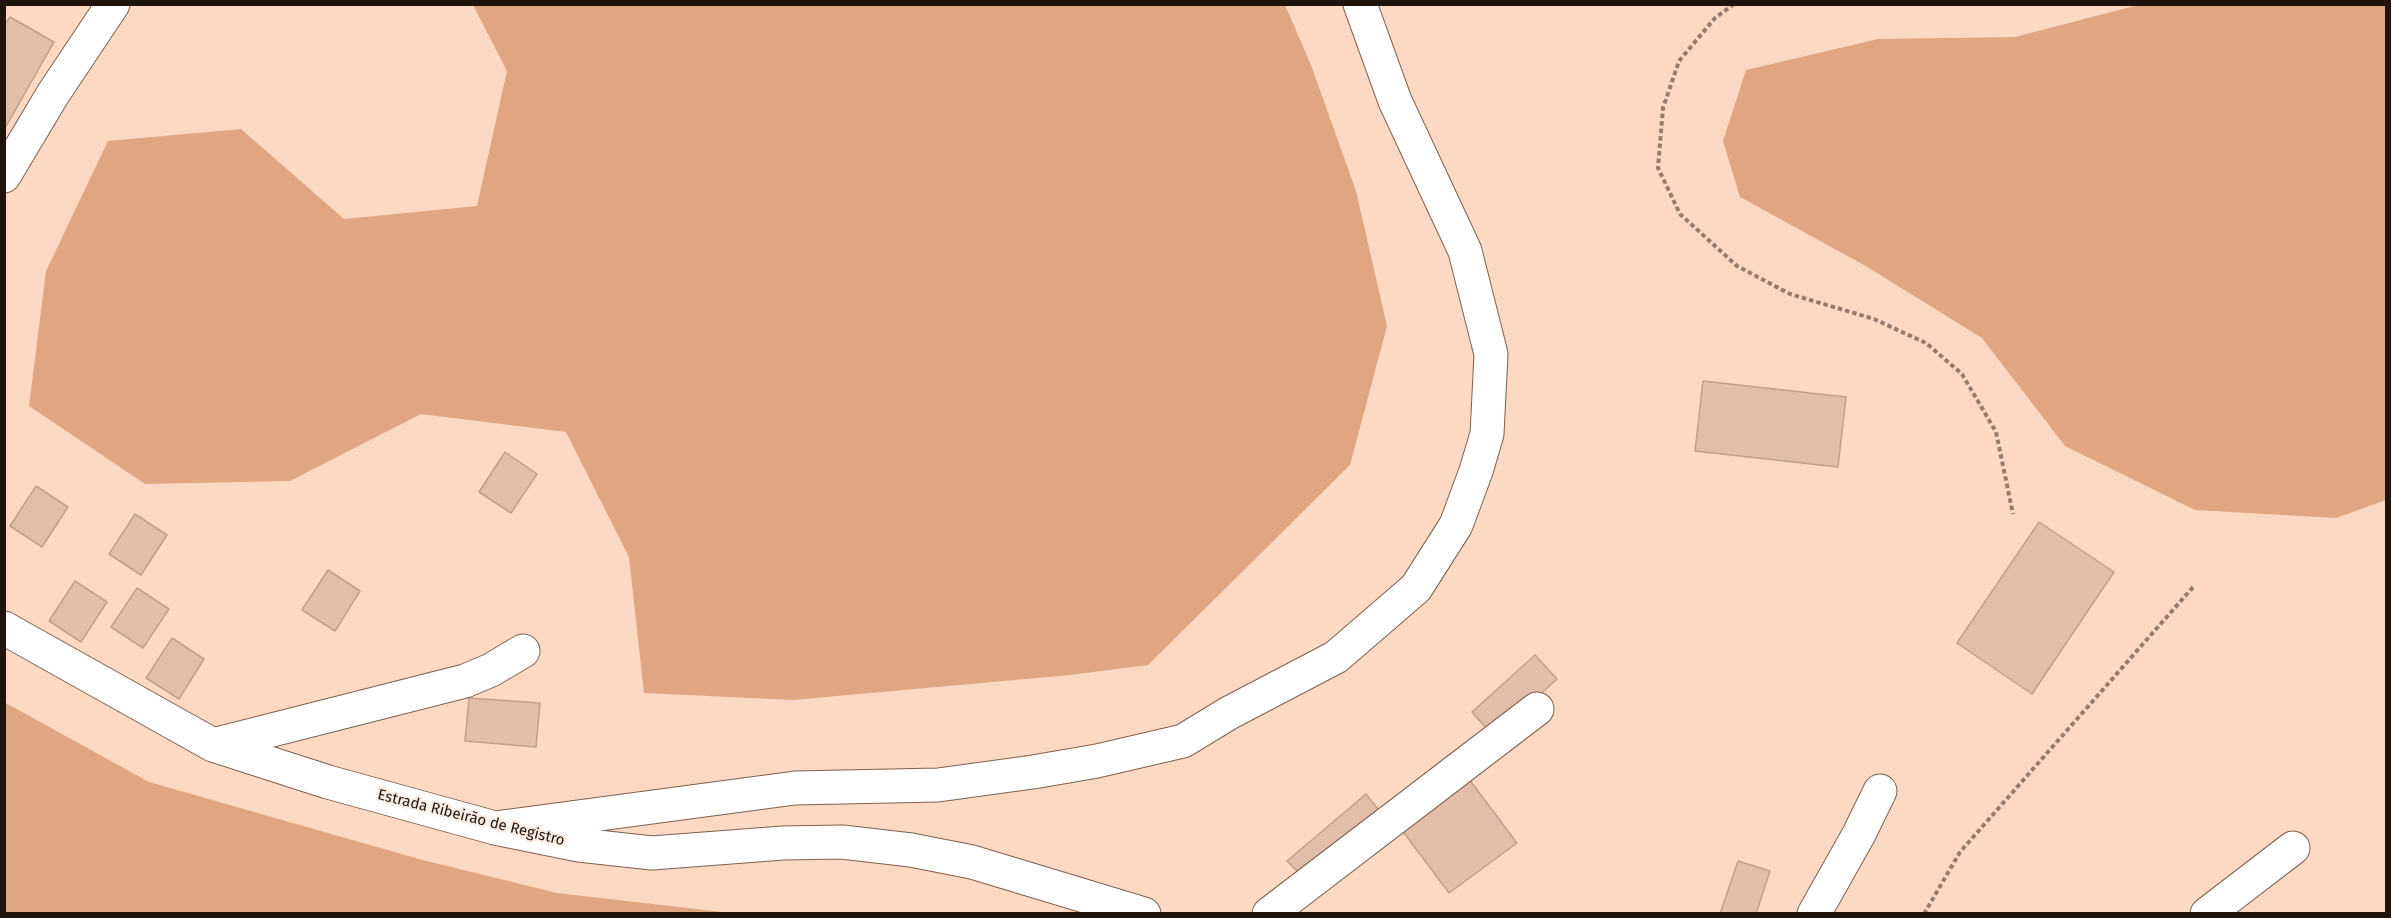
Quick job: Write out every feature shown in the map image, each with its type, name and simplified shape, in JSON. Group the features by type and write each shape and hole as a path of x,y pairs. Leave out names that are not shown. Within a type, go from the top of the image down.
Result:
{"street":[{"path":"4,176 53,94 113,4"},
{"path":"495,828 795,788 938,785 1086,763 1183,741 1228,713 1336,657 1416,588 1456,525 1476,471 1487,434 1491,354 1465,251 1395,101 1360,4"},
{"name":"Estrada Ribeirão de Registro","path":"4,628 213,745 328,782 495,828 579,845 652,853 783,843 842,842 911,850 972,862 1144,914"},
{"path":"213,745 465,681 491,670 523,651"},
{"path":"1269,914 1537,709"},
{"path":"1814,914 1859,834 1880,791"},
{"path":"2207,914 2293,848"}],"path":[{"path":"1734,4 1715,18 1679,61 1663,108 1658,168 1680,214 1737,266 1790,294 1874,319 1926,343 1962,374 1996,432 2013,514"},
{"path":"1924,914 1960,852 2194,586"}],"shaded area":[{"path":"2142,4 2386,5 2386,500 2336,518 2195,510 2065,446 1982,338 1864,265 1740,197 1723,141 1746,70 1878,39 2015,37"},
{"path":"473,5 1285,5 1311,65 1356,191 1387,326 1350,465 1148,665 1070,675 793,700 644,693 629,557 566,432 421,414 290,481 145,484 29,406 46,271 108,141 241,129 344,219 477,206 507,71"},
{"path":"4,702 149,782 419,859 557,893 731,913 5,913"}],"building":[{"path":"10,17 54,42 4,130 4,26"},
{"path":"1703,381 1846,397 1838,467 1695,451"},
{"path":"505,452 537,474 511,513 479,492"},
{"path":"36,486 68,507 42,547 10,526"},
{"path":"135,514 167,535 141,575 109,554"},
{"path":"2039,522 2114,572 2032,694 1957,643"},
{"path":"328,570 360,591 335,631 302,610"},
{"path":"75,581 107,602 81,642 49,621"},
{"path":"137,588 169,609 143,648 111,627"},
{"path":"172,638 204,659 179,699 146,678"},
{"path":"1535,655 1557,679 1494,737 1472,712"},
{"path":"469,698 540,703 536,747 465,741"},
{"path":"1469,779 1517,843 1449,893 1401,829"},
{"path":"1366,794 1386,819 1304,878 1287,861"},
{"path":"1738,861 1770,871 1756,914 1720,914"}]}
